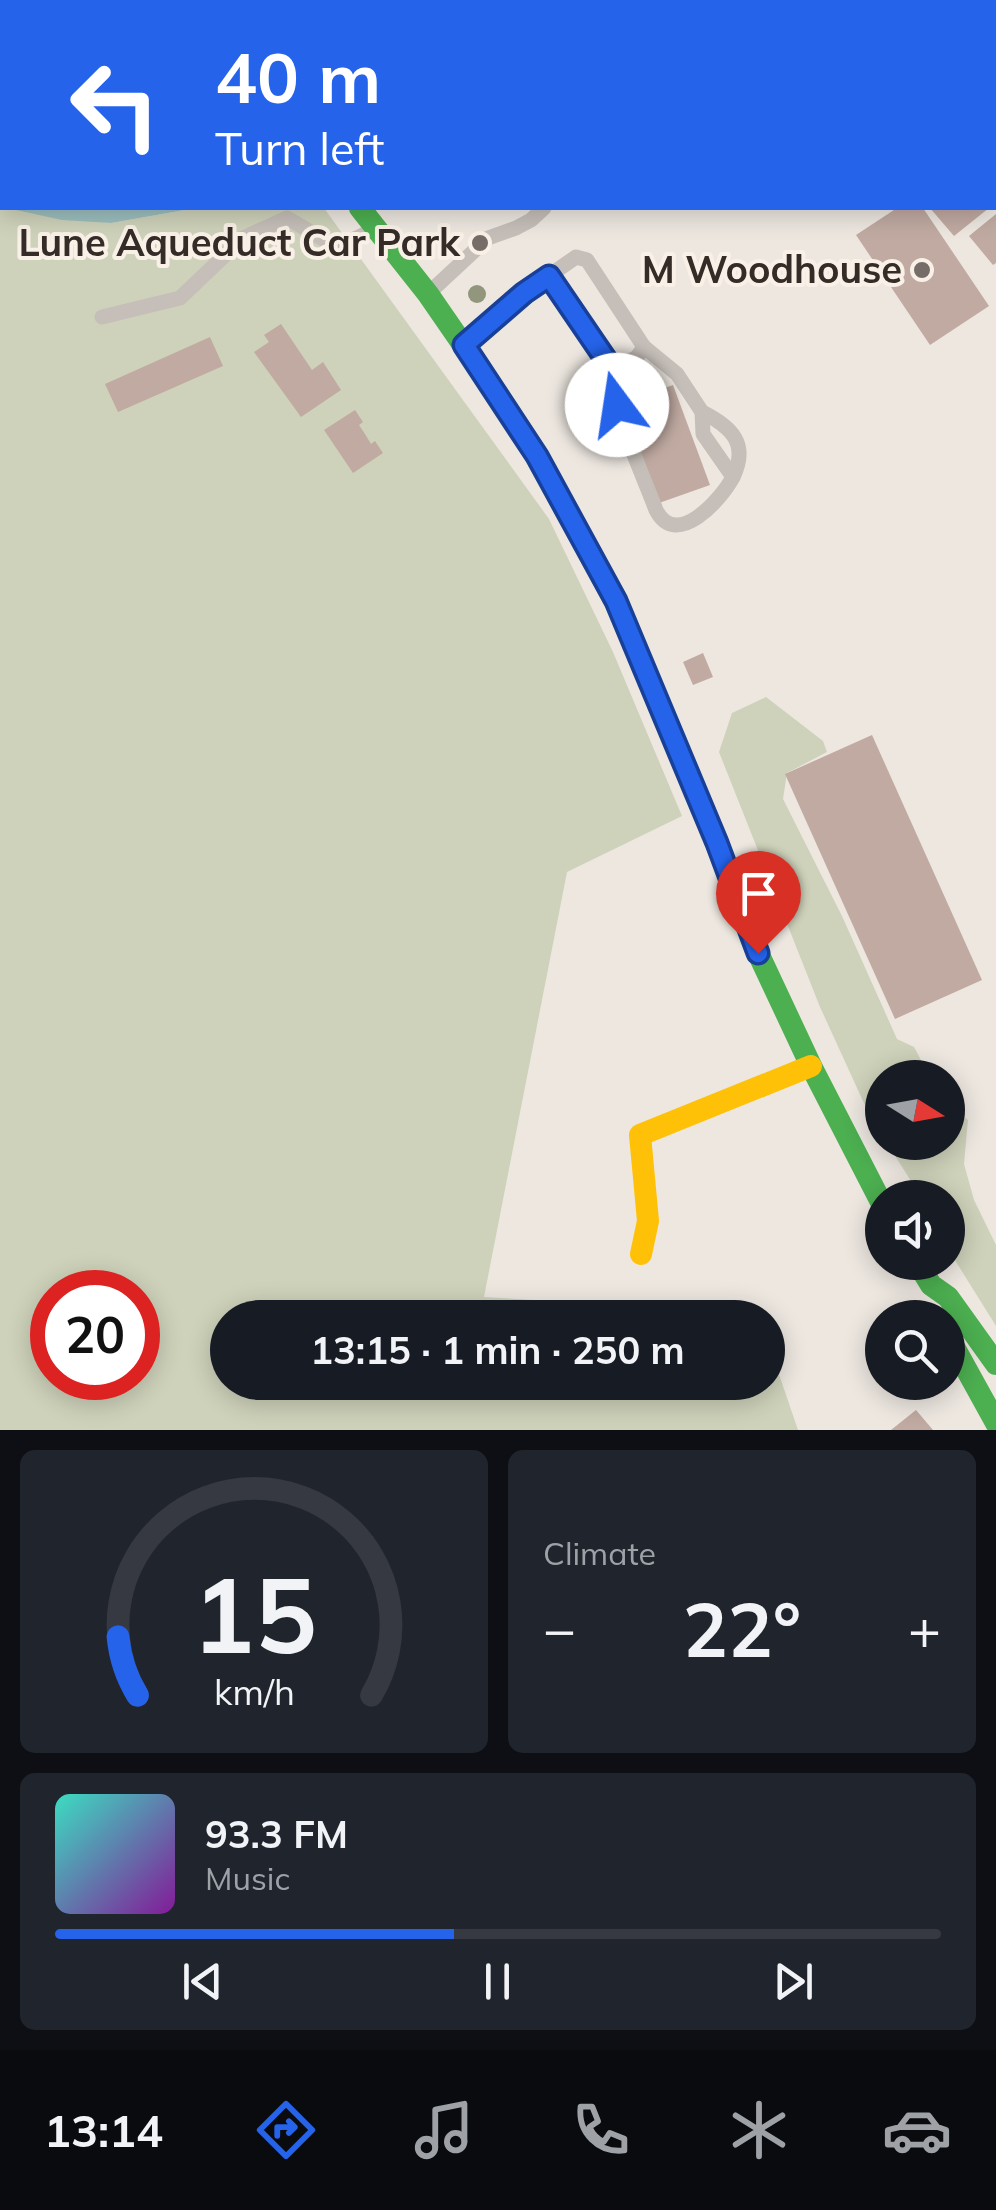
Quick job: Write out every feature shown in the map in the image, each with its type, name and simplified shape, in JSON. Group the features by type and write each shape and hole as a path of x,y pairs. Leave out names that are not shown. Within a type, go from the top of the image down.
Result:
{"main road":[{"path":"362,210 428,294 537,456 616,601 717,843 758,953 870,1180"},
{"path":"640,1254 648,1220 640,1135 811,1066"},
{"path":"928,1280 948,1297 996,1364"},
{"path":"931,1286 931,1300"},
{"path":"965,1367 996,1423"}],"lane":[{"path":"428,294 488,238 516,228 541,210"},
{"path":"102,317 180,298 243,238 287,218 336,244 353,242 376,226"},
{"path":"464,345 524,293 576,257 587,260 644,347 677,374 702,412 721,422 733,435 740,463 725,494 684,525 672,526 662,520 617,405 613,370 549,276"},
{"path":"613,370 637,357 644,347"},
{"path":"702,412 703,434 734,478"}],"green space":[{"path":"0,210 26,210 111,223 185,210 325,210 549,519 613,652 682,816 567,872 484,1297 535,1300 210,1300 210,1400 785,1400 785,1392 798,1430 0,1430"},
{"path":"766,697 823,741 827,752 787,773 783,799 842,916 897,1039 914,1047 921,1060 865,1060 865,1104 820,1007 719,752 732,713"},
{"path":"898,1160 964,1160 974,1200 996,1245 996,1326 965,1276 965,1180 910,1180"}],"water":[{"path":"16,210 185,210 111,223 62,220"}],"building":[{"name":"M Woodhouse","path":"894,210 924,210 989,306 930,345 856,235"},
{"path":"932,210 986,210 954,236"},
{"path":"996,214 996,263 993,265 969,236"},
{"path":"281,324 312,370 323,362 341,390 301,417 254,352 269,342 264,335"},
{"path":"210,337 223,366 118,412 105,384"},
{"path":"673,385 710,485 659,503 623,403"},
{"path":"355,410 371,444 375,441 383,453 353,473 324,430"},
{"path":"703,653 713,677 693,685 683,662"},
{"path":"872,735 982,980 895,1019 785,774"},
{"path":"916,1410 933,1430 891,1430"}],"traffic: fast":[{"path":"362,210 428,294 508,410 616,601 717,843 758,953 870,1180"},
{"path":"928,1280 948,1297 996,1364"},
{"path":"965,1367 996,1423"}],"traffic: slow":[{"path":"641,1254 648,1221 640,1135 811,1066"}],"place":[{"name":"Lune Aqueduct Car Park","path":"480,243"},
{"name":"M Woodhouse","path":"922,270"}],"route":[{"path":"617,405 613,370 549,276 464,345 537,456 616,601 717,843 758,953"}]}
